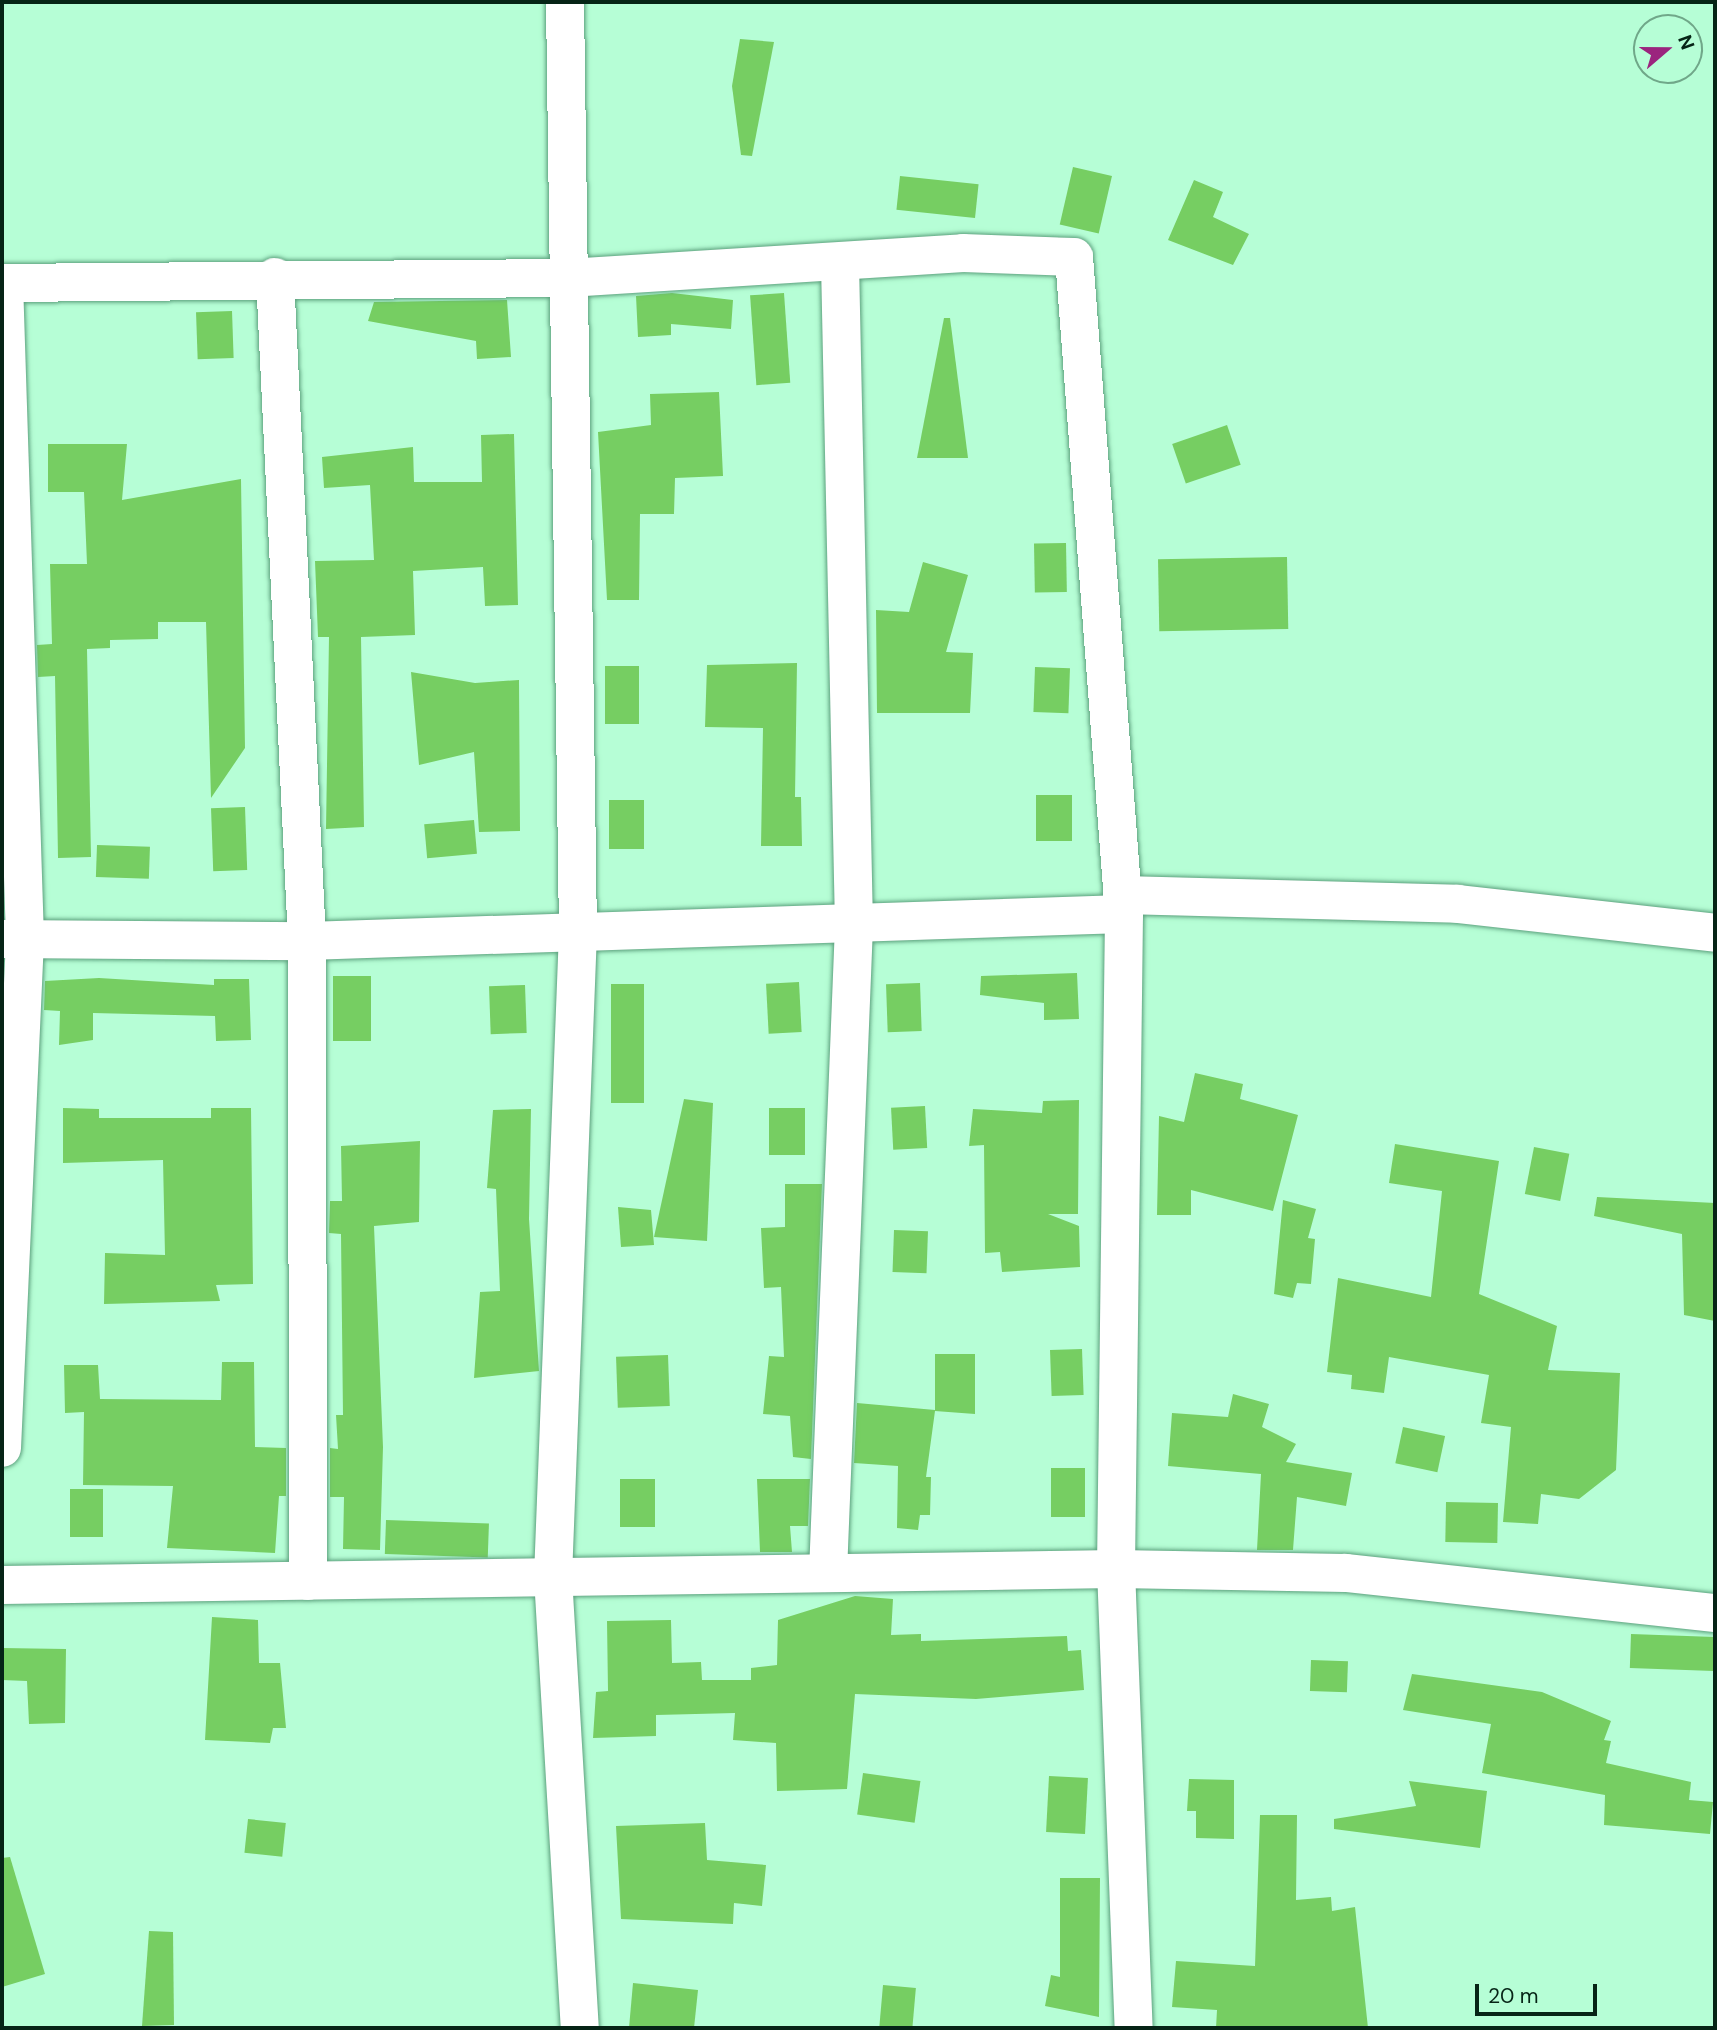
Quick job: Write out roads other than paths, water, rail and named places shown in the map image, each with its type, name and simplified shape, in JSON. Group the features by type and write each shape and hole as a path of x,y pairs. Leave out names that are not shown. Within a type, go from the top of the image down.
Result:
{"street":[{"path":"565,2 578,932 553,1577 580,2028"},
{"path":"2,1448 13,939 3,283 275,277 568,278 963,253 1073,257 1123,904 1116,1569 1134,2028"},
{"path":"828,1573 854,926 840,262"},
{"path":"275,277 307,941 308,1581"},
{"path":"13,939 307,941 854,926 1123,904 1458,904 1715,933"},
{"path":"2,1585 1116,1569 1346,1573 1715,1613"}]}
